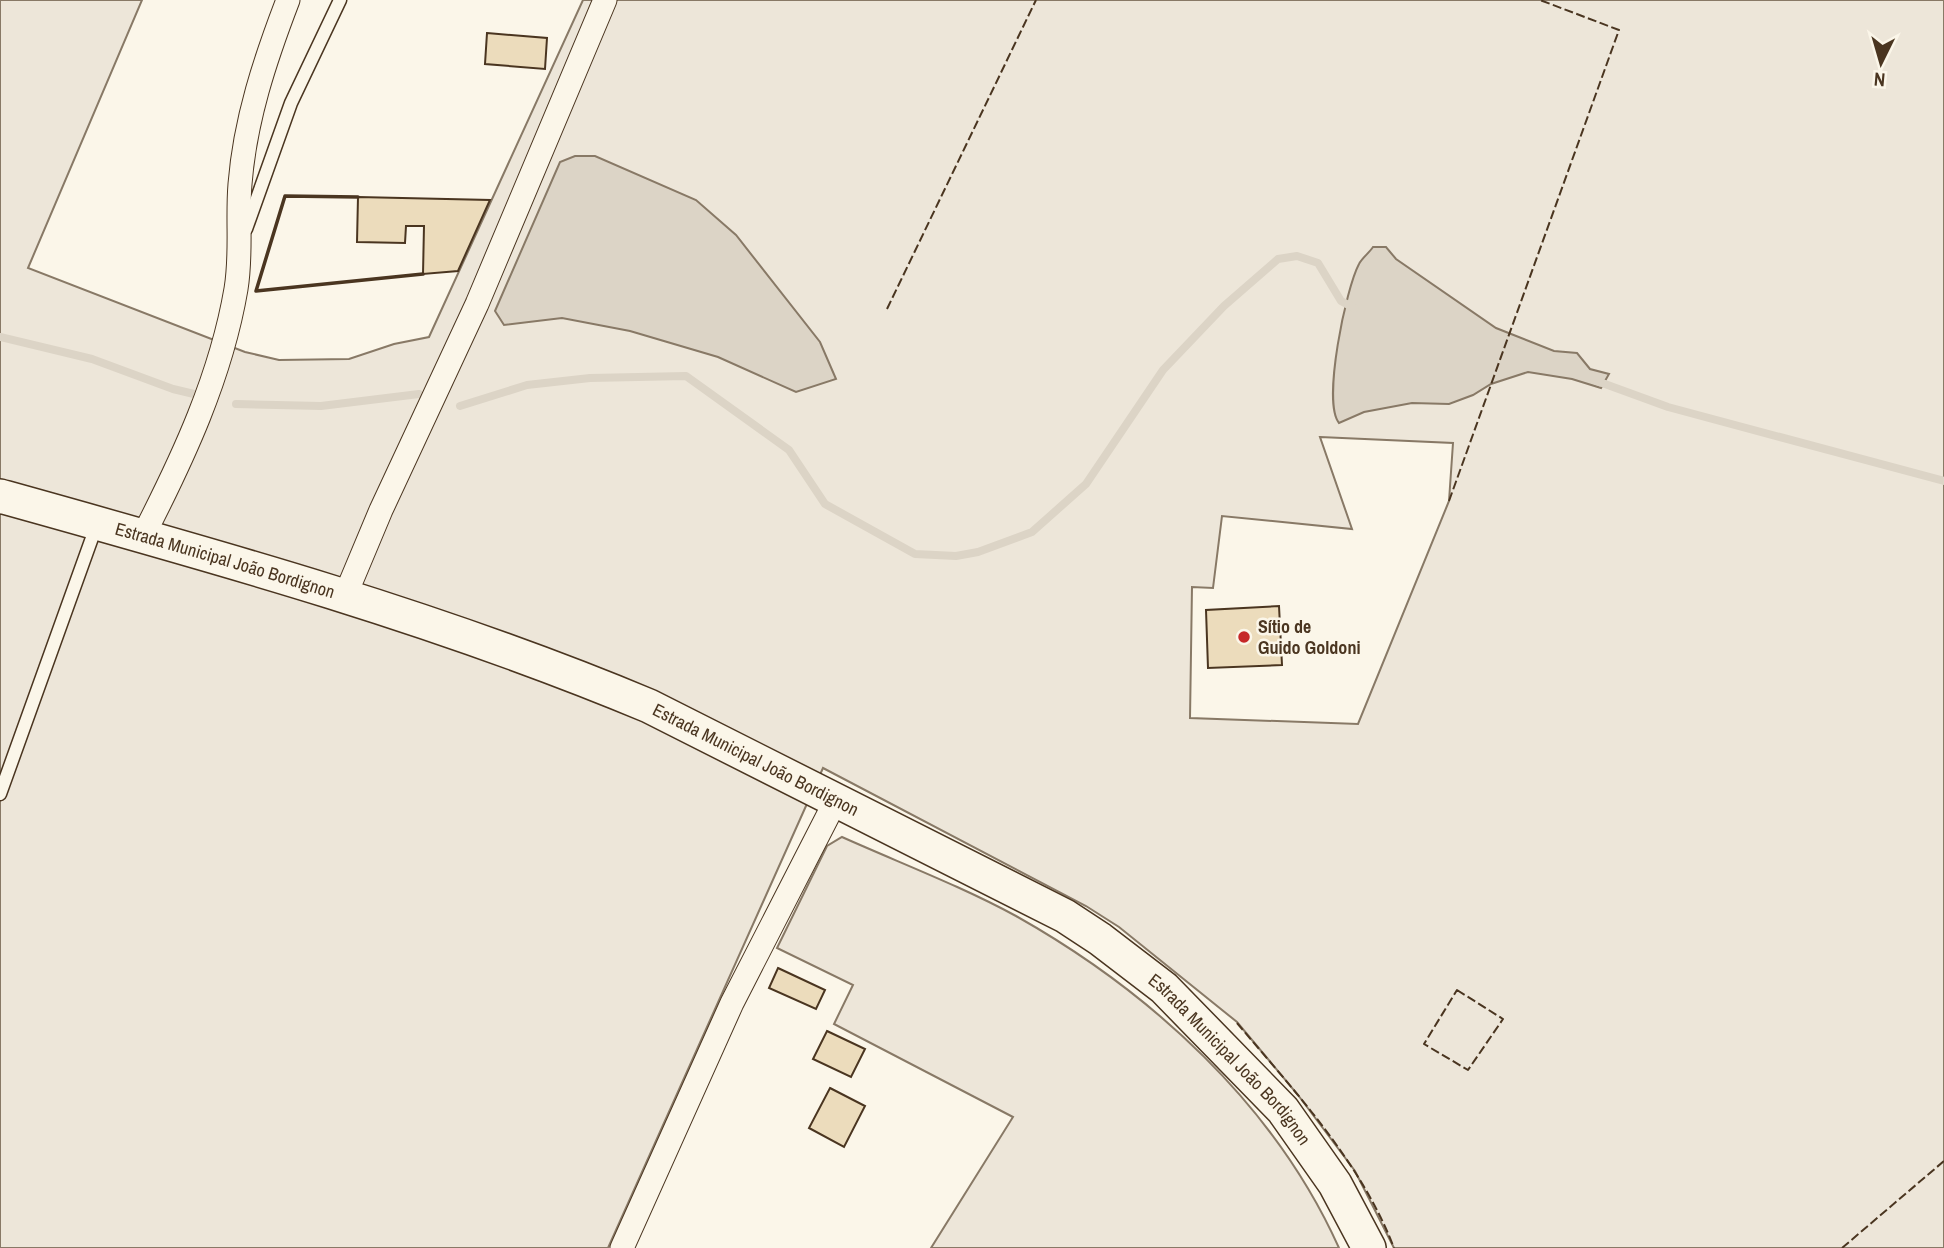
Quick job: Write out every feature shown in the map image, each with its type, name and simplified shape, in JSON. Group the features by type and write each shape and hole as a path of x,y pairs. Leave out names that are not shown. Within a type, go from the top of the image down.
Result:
{"main road":[{"name":"Estrada Municipal João Bordignon","path":"0,496 345,596 614,691 1065,916 1164,988 1283,1110 1335,1184 1369,1248"}],"street":[{"path":"143,536 200,418 229,323 242,243 240,187 246,132 288,0"},
{"path":"345,596 381,510 477,304 605,0"},
{"path":"622,1248 732,1003 835,802"}],"lane":[{"path":"242,243 291,103 340,0"},
{"path":"0,794 97,524"}],"shaded area":[{"path":"0,0 142,0 28,268 245,352 279,360 349,359 394,344 429,337 583,0 1944,0 1944,1248 1394,1248 1355,1171 1298,1095 1237,1022 1119,927 1086,906 823,768 608,1248 0,1248","holes":["1320,437 1453,443 1449,501 1358,724 1190,718 1192,587 1213,588 1222,516 1352,529"]},
{"path":"575,156 595,156 696,200 736,235 820,342 836,379 796,392 718,357 630,331 562,318 504,325 495,311 560,162"},
{"path":"1373,247 1386,247 1396,259 1496,328 1554,351 1577,353 1590,369 1609,374 1601,388 1572,379 1528,372 1491,384 1473,395 1449,404 1412,403 1364,412 1339,423 1334,411 1333,393 1342,319 1359,264"},
{"path":"842,837 1016,916 1066,946 1161,1017 1204,1057 1244,1100 1281,1146 1312,1196 1339,1248 931,1248 1013,1117 834,1024 853,985 777,948 827,846"}],"building":[{"path":"487,33 547,38 545,69 485,64"},
{"path":"358,197 490,200 458,271 423,274 424,226 406,226 405,243 357,242"},
{"name":"Sítio de Guido Goldoni","path":"1279,606 1282,665 1208,668 1206,610"},
{"path":"778,968 825,990 816,1009 769,988"},
{"path":"827,1031 865,1049 851,1077 813,1059"},
{"path":"830,1088 865,1106 844,1147 809,1128"}],"waterway":[{"path":"460,406 527,385 590,378 686,376 789,450 825,504 915,554 956,556 978,552 1032,532 1086,484 1163,370 1224,306 1278,259 1297,256 1318,263 1341,301 1354,308"},
{"path":"0,337 92,359 194,394"},
{"path":"1594,380 1668,407 1944,481"},
{"path":"236,404 321,406 419,394"}],"fence":[{"path":"887,309 1036,0"},
{"path":"1449,501 1619,30 1540,0"},
{"path":"1457,990 1503,1019 1468,1070 1424,1044 1457,990"},
{"path":"1237,1023 1345,1157 1364,1186 1394,1248"},
{"path":"1842,1248 1944,1161"}],"wall":[{"path":"358,197 285,196 256,291 423,274"}],"place":[{"name":"Sítio de Guido Goldoni","path":"1244,637"}]}
